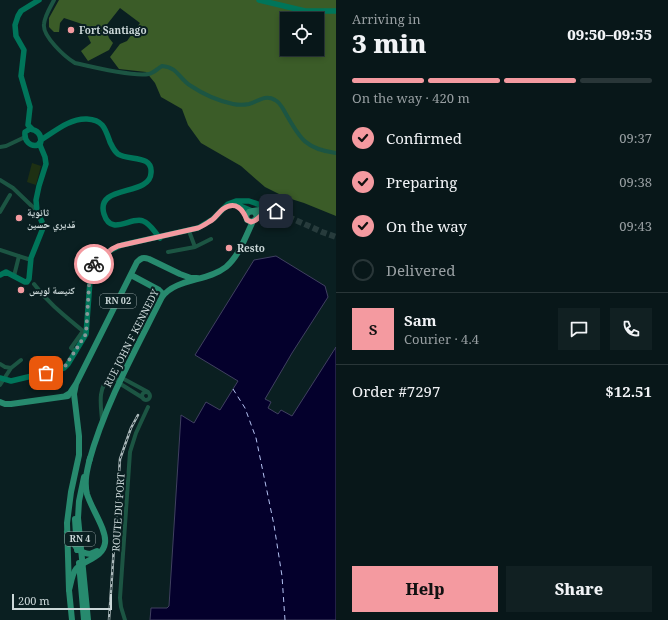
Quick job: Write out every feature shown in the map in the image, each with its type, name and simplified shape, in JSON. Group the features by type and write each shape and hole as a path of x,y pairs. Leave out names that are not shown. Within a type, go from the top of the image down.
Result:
{"main road":[{"path":"251,219 256,214 253,211 262,209 273,210 280,213"},
{"path":"251,219 273,210"},
{"name":"RUE JOHN F KENNEDY","path":"102,421 120,381 162,297 169,289 205,277 221,270 230,263 246,237 251,219"},
{"name":"RN 02","path":"72,620 69,590 67,532 69,508 80,446 74,402 74,391 76,384 137,262 141,258 144,257 191,278 205,277"},
{"path":"180,274 184,279 182,284"},
{"path":"130,276 159,290 162,293 162,297"},
{"path":"64,396 70,393 76,384"},
{"path":"0,402 11,404 71,396 74,402"},
{"name":"RN 02","path":"69,590 75,570 103,549 105,542 87,493 86,473 102,421"},
{"name":"RN 4","path":"88,620 78,510 81,490 90,458"},
{"name":"RN 4","path":"78,461 82,477 76,507 75,531 84,620"},
{"path":"67,532 76,548 86,554 93,554 100,549 104,536"}],"street":[{"path":"39,0 22,11 15,25 16,36 24,50 21,76 30,107 28,124 32,129 45,134 77,120 91,119 104,125 117,153 123,157 140,159 147,163 152,173 148,182 142,186 112,196 106,202 103,210 105,216 115,225 124,225 137,220 146,222 160,238"},
{"path":"54,0 43,26 46,34 54,45 75,63 112,71 142,75 153,73 162,66 176,71 196,90 232,103 240,105 250,104 263,98 270,98 275,100 281,107 298,135 306,144 322,151 336,153"},
{"path":"259,0 305,10 336,11"},
{"path":"28,99 25,134 28,142 35,146 45,156"},
{"path":"35,146 60,128"},
{"path":"0,147 6,146 25,134 28,129 32,129"},
{"path":"37,211 37,195 45,168 45,156 40,146 41,141 38,132"},
{"path":"0,180 14,188 37,211 43,228 31,260 28,281 25,282 6,272 1,273"},
{"path":"0,212 10,195"},
{"path":"2,379 11,381 64,368 76,352 87,331 90,271 93,265 115,248 201,227 232,202 244,200 258,203 280,213"},
{"path":"224,208 235,204 244,206 253,211"},
{"path":"224,208 233,206 238,207 242,209 251,219"},
{"path":"146,222 151,233 150,240"},
{"path":"189,231 194,247"},
{"path":"168,252 194,247 211,239"},
{"path":"0,250 31,260"},
{"path":"14,276 19,256"},
{"path":"34,284 54,308 83,331 71,348 76,352"},
{"path":"0,385 2,379 11,368 21,360"},
{"path":"0,364 11,368"},
{"path":"102,421 101,392 110,378 120,381 148,392 150,398 144,399 120,381"},
{"path":"148,392 144,392 142,396 148,407"},
{"name":"ROUTE DU PORT","path":"125,620 120,607 120,598 130,452 136,433 148,407 150,398"}],"green space":[{"path":"59,0 336,0 336,216 285,197 265,187 241,166 201,143 188,125 182,109 161,97 155,83 146,72 119,69 110,57 120,44 127,41 140,23 120,8 105,27 109,38 113,43 109,50 88,61 81,51 91,43 82,24 64,18 60,23 59,32 54,32 49,27 49,18"},
{"path":"32,163 41,166 36,185 27,182"}],"shaded area":[{"path":"276,256 325,286 328,297 292,353 265,399 271,402 268,408 278,414 281,410 292,416 336,347 336,620 150,620 151,608 167,608 169,606 181,415 194,423 206,402 220,410 238,381 195,355 254,260"}],"ferry route":[{"path":"233,389 245,408 256,438 274,525 282,576 285,620"}],"tunnel":[{"path":"280,213 336,237"}],"railway":[{"path":"109,620 120,459 131,428 138,415"}],"way so far":[{"path":"46,373 64,368 86,334 90,271 94,264"}],"place":[{"name":"Fort Santiago","path":"71,30"},
{"name":"ثانوية قديري حسين","path":"19,218"},
{"name":"Resto","path":"229,248"},
{"name":"كنيسة لويس","path":"21,290"}],"route":[{"path":"94,264 118,246 160,238 198,228 209,222 224,208 233,206 240,208 244,211 247,220 251,222 256,220 265,212 273,210 276,211"}]}
